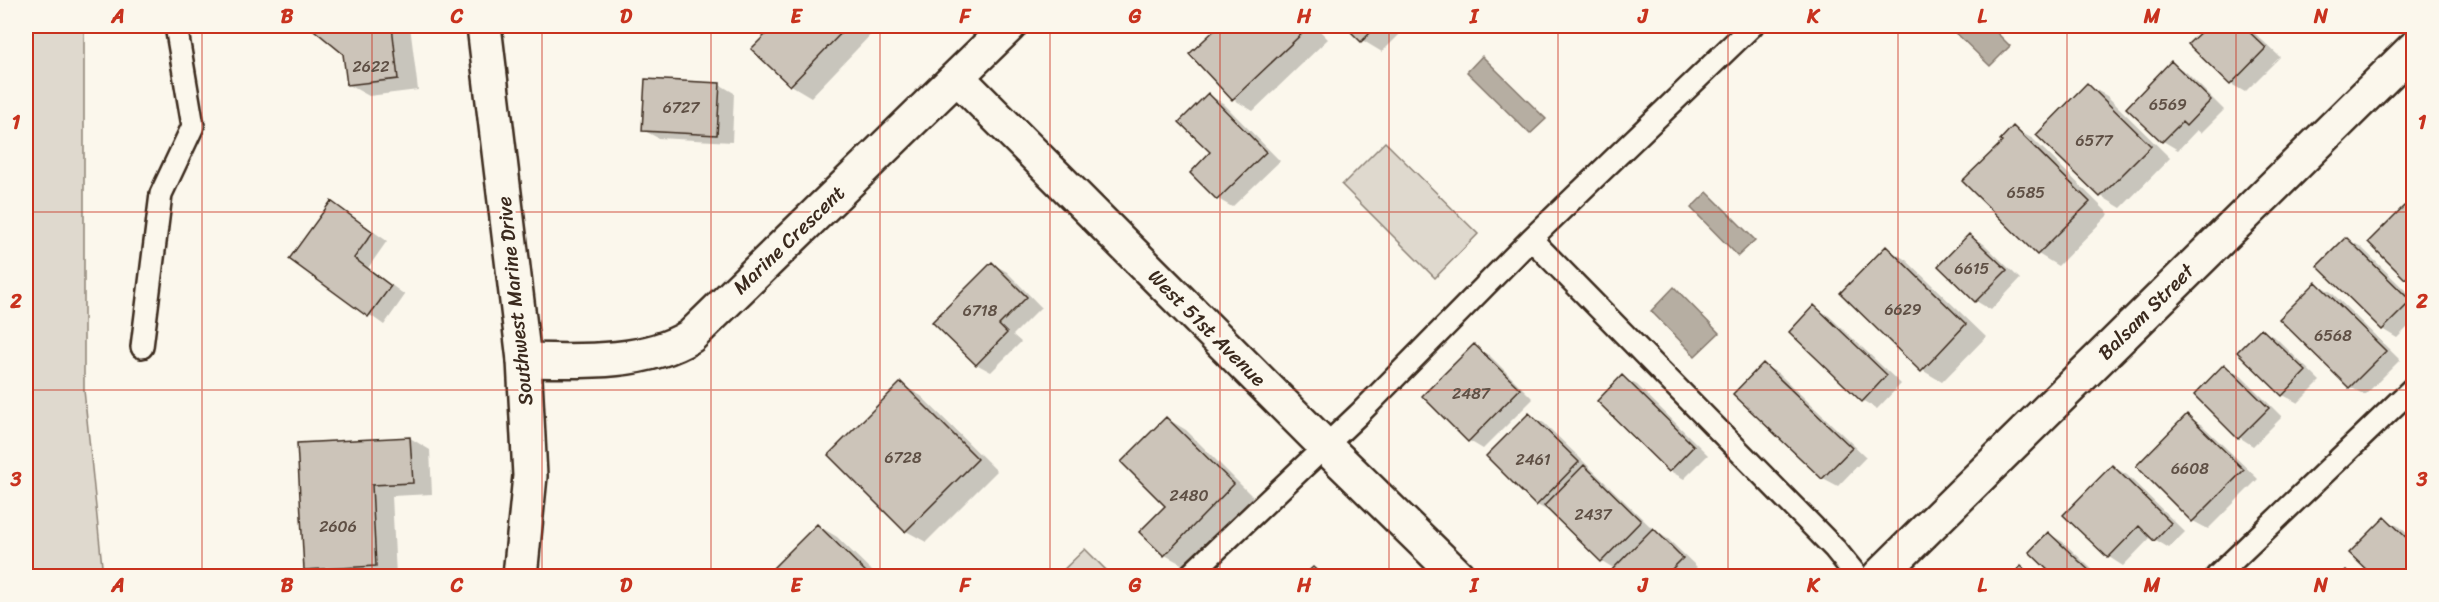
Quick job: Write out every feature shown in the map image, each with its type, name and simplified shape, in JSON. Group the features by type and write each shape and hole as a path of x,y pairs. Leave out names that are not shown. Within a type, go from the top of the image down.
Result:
{"street":[{"name":"Southwest Marine Drive","path":"484,26 524,360 530,476 520,576"},
{"name":"Marine Crescent","path":"524,360 579,361 644,354 676,345 691,336 1009,26"},
{"name":"Balsam Street","path":"1879,576 2414,48"},
{"name":"West 51st Avenue","path":"957,77 1458,576"}],"lane":[{"path":"142,347 160,194 193,126 176,26"},
{"path":"1189,576 1325,446 1531,239 1752,26"},
{"path":"1531,239 1826,541 1857,576"},
{"path":"2217,576 2414,387"}],"shaded area":[{"path":"26,26 84,26 84,390 103,576 26,576"},
{"path":"1949,26 1990,26 2010,46 1990,66"},
{"path":"1482,56 1546,119 1530,134 1467,72"},
{"path":"1385,142 1478,234 1435,278 1342,185"},
{"path":"1707,192 1755,240 1738,256 1691,208"},
{"path":"1674,287 1719,333 1695,356 1651,311"},
{"path":"1085,549 1110,574 1107,576 1057,576"}],"building":[{"path":"309,26 392,26 398,79 347,85 343,54"},
{"path":"774,26 848,26 790,86 751,49"},
{"path":"1219,26 1309,27 1232,100 1189,54"},
{"path":"1345,26 1377,26 1361,42"},
{"path":"2207,26 2243,26 2266,48 2230,85 2188,44"},
{"path":"2171,61 2211,100 2186,126 2182,122 2162,142 2126,108"},
{"path":"645,79 720,83 717,135 642,131"},
{"path":"2087,83 2151,146 2100,197 2036,135"},
{"path":"1208,93 1266,152 1217,200 1190,173 1210,152 1179,122"},
{"path":"2013,126 2090,202 2037,255 1962,181 2002,142 2000,140"},
{"path":"331,201 373,232 354,258 391,286 368,317 289,259"},
{"path":"2404,206 2414,215 2414,270 2405,279 2368,242"},
{"path":"1969,234 2007,270 1975,302 1938,266"},
{"path":"2346,237 2411,301 2382,330 2317,266"},
{"path":"1886,246 1966,324 1921,372 1840,293"},
{"path":"992,262 1027,297 999,325 1007,333 976,365 932,322"},
{"path":"2316,282 2386,351 2349,388 2279,319"},
{"path":"1814,305 1887,375 1862,402 1789,332"},
{"path":"2261,328 2306,371 2282,396 2237,352"},
{"path":"1474,344 1520,389 1468,442 1422,396"},
{"path":"1763,363 1852,448 1822,479 1733,394"},
{"path":"2224,364 2269,408 2238,439 2194,395"},
{"path":"1622,375 1694,446 1669,472 1597,401"},
{"path":"901,382 978,459 905,532 828,455"},
{"path":"1529,413 1579,462 1536,506 1486,456"},
{"path":"2187,414 2244,470 2192,522 2136,466"},
{"path":"1166,417 1234,484 1164,556 1139,532 1165,506 1121,462"},
{"path":"410,437 413,483 372,485 376,566 304,570 297,443"},
{"path":"1584,465 1641,521 1601,562 1544,506"},
{"path":"2112,465 2171,523 2154,541 2139,526 2108,558 2063,515"},
{"path":"2385,517 2414,545 2414,576 2373,576 2349,553"},
{"path":"817,524 870,576 765,576"},
{"path":"1653,528 1683,558 1669,572 1674,576 1606,576"},
{"path":"2048,532 2095,576 2054,576 2029,552"},
{"path":"2021,566 2032,576 2011,576"},
{"path":"1313,567 1323,576 1303,576"},
{"path":"1708,570 1714,576 1701,576"},
{"path":"2346,570 2352,576 2339,576"}]}
